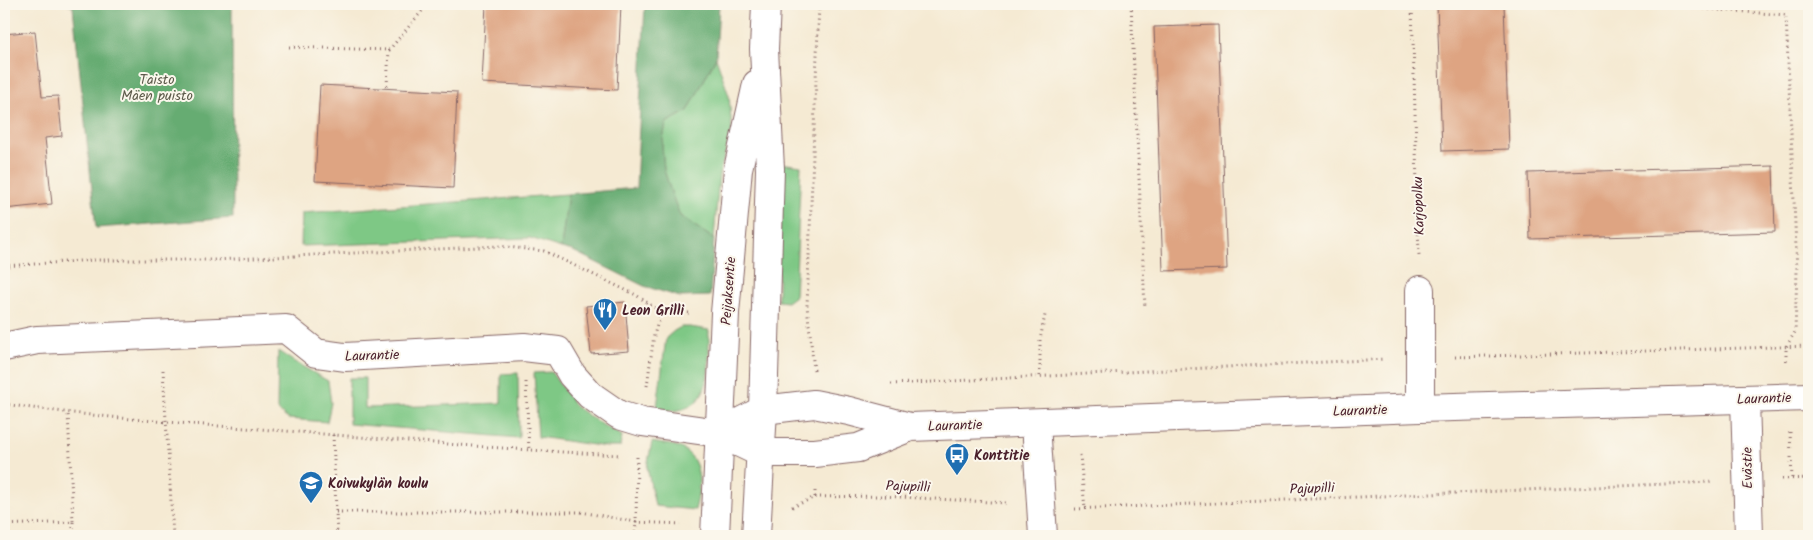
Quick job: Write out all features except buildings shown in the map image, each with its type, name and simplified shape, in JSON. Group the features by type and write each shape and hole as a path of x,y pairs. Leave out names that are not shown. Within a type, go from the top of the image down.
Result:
{"street":[{"name":"Peijaksentie","path":"756,536 763,410 770,169 764,49 766,4"},
{"name":"Peijaksentie","path":"715,536 725,313 738,169 764,49"},
{"path":"1420,290 1420,408"},
{"name":"Laurantie","path":"4,347 38,340 286,329 316,353 345,357 524,347 558,351 572,375 590,395 619,415 642,422 720,432 761,453 815,453 858,448 910,427"},
{"name":"Laurantie","path":"720,432 763,410 814,404 910,427 1420,408 1809,397"},
{"name":"Evästie","path":"1745,399 1749,536"},
{"path":"1036,423 1043,536"}],"path":[{"path":"387,86 389,50 428,4"},
{"path":"807,306 819,4"},
{"path":"1131,4 1145,308"},
{"name":"Karjopolku","path":"1412,4 1420,290"},
{"path":"1691,4 1694,8 1786,15 1796,271 1795,332 1786,347"},
{"path":"289,47 389,50"},
{"path":"4,266 95,260 214,260 498,246 544,251 636,295 661,312"},
{"path":"1040,376 1040,340 1045,315"},
{"path":"161,334 173,535"},
{"path":"884,384 1421,358 1809,346"},
{"path":"524,347 529,451"},
{"path":"4,404 68,413 333,435 529,451 627,455"},
{"path":"68,413 73,536"},
{"path":"333,435 337,536"},
{"name":"Pajupilli","path":"815,497 883,496 1003,502 1042,509 1095,508 1809,478"},
{"path":"336,512 581,512 636,522 635,536"},
{"path":"4,525 73,522"}],"green space":[{"name":"Taisto Mäen puisto","path":"68,4 232,4 233,218 96,228 73,7"},
{"path":"645,4 719,4 716,57 688,111 666,123 662,145 664,170 680,216 714,239 710,296 680,297 644,286 573,251 561,248 568,194 636,188"},
{"path":"716,57 729,96 732,130 719,175 714,239 680,216 664,170 662,145 666,123 688,111"},
{"path":"780,163 801,166 795,296 787,302 778,301"},
{"path":"568,194 561,248 530,238 301,246 302,213"},
{"path":"681,327 709,330 708,376 700,397 693,404 673,411 657,407 666,338"},
{"path":"278,351 328,381 331,403 327,422 288,419 277,410"},
{"path":"551,372 576,407 622,436 620,447 607,447 538,437 534,373"},
{"path":"518,373 519,438 349,424 349,378 365,378 365,408 501,403 501,374"},
{"path":"652,442 676,446 692,457 696,465 699,482 695,510 655,506 647,467"}],"place":[{"name":"Leon Grilli","path":"605,331"},
{"name":"Konttitie","path":"957,476"},
{"name":"Koivukylän koulu","path":"311,504"}]}
